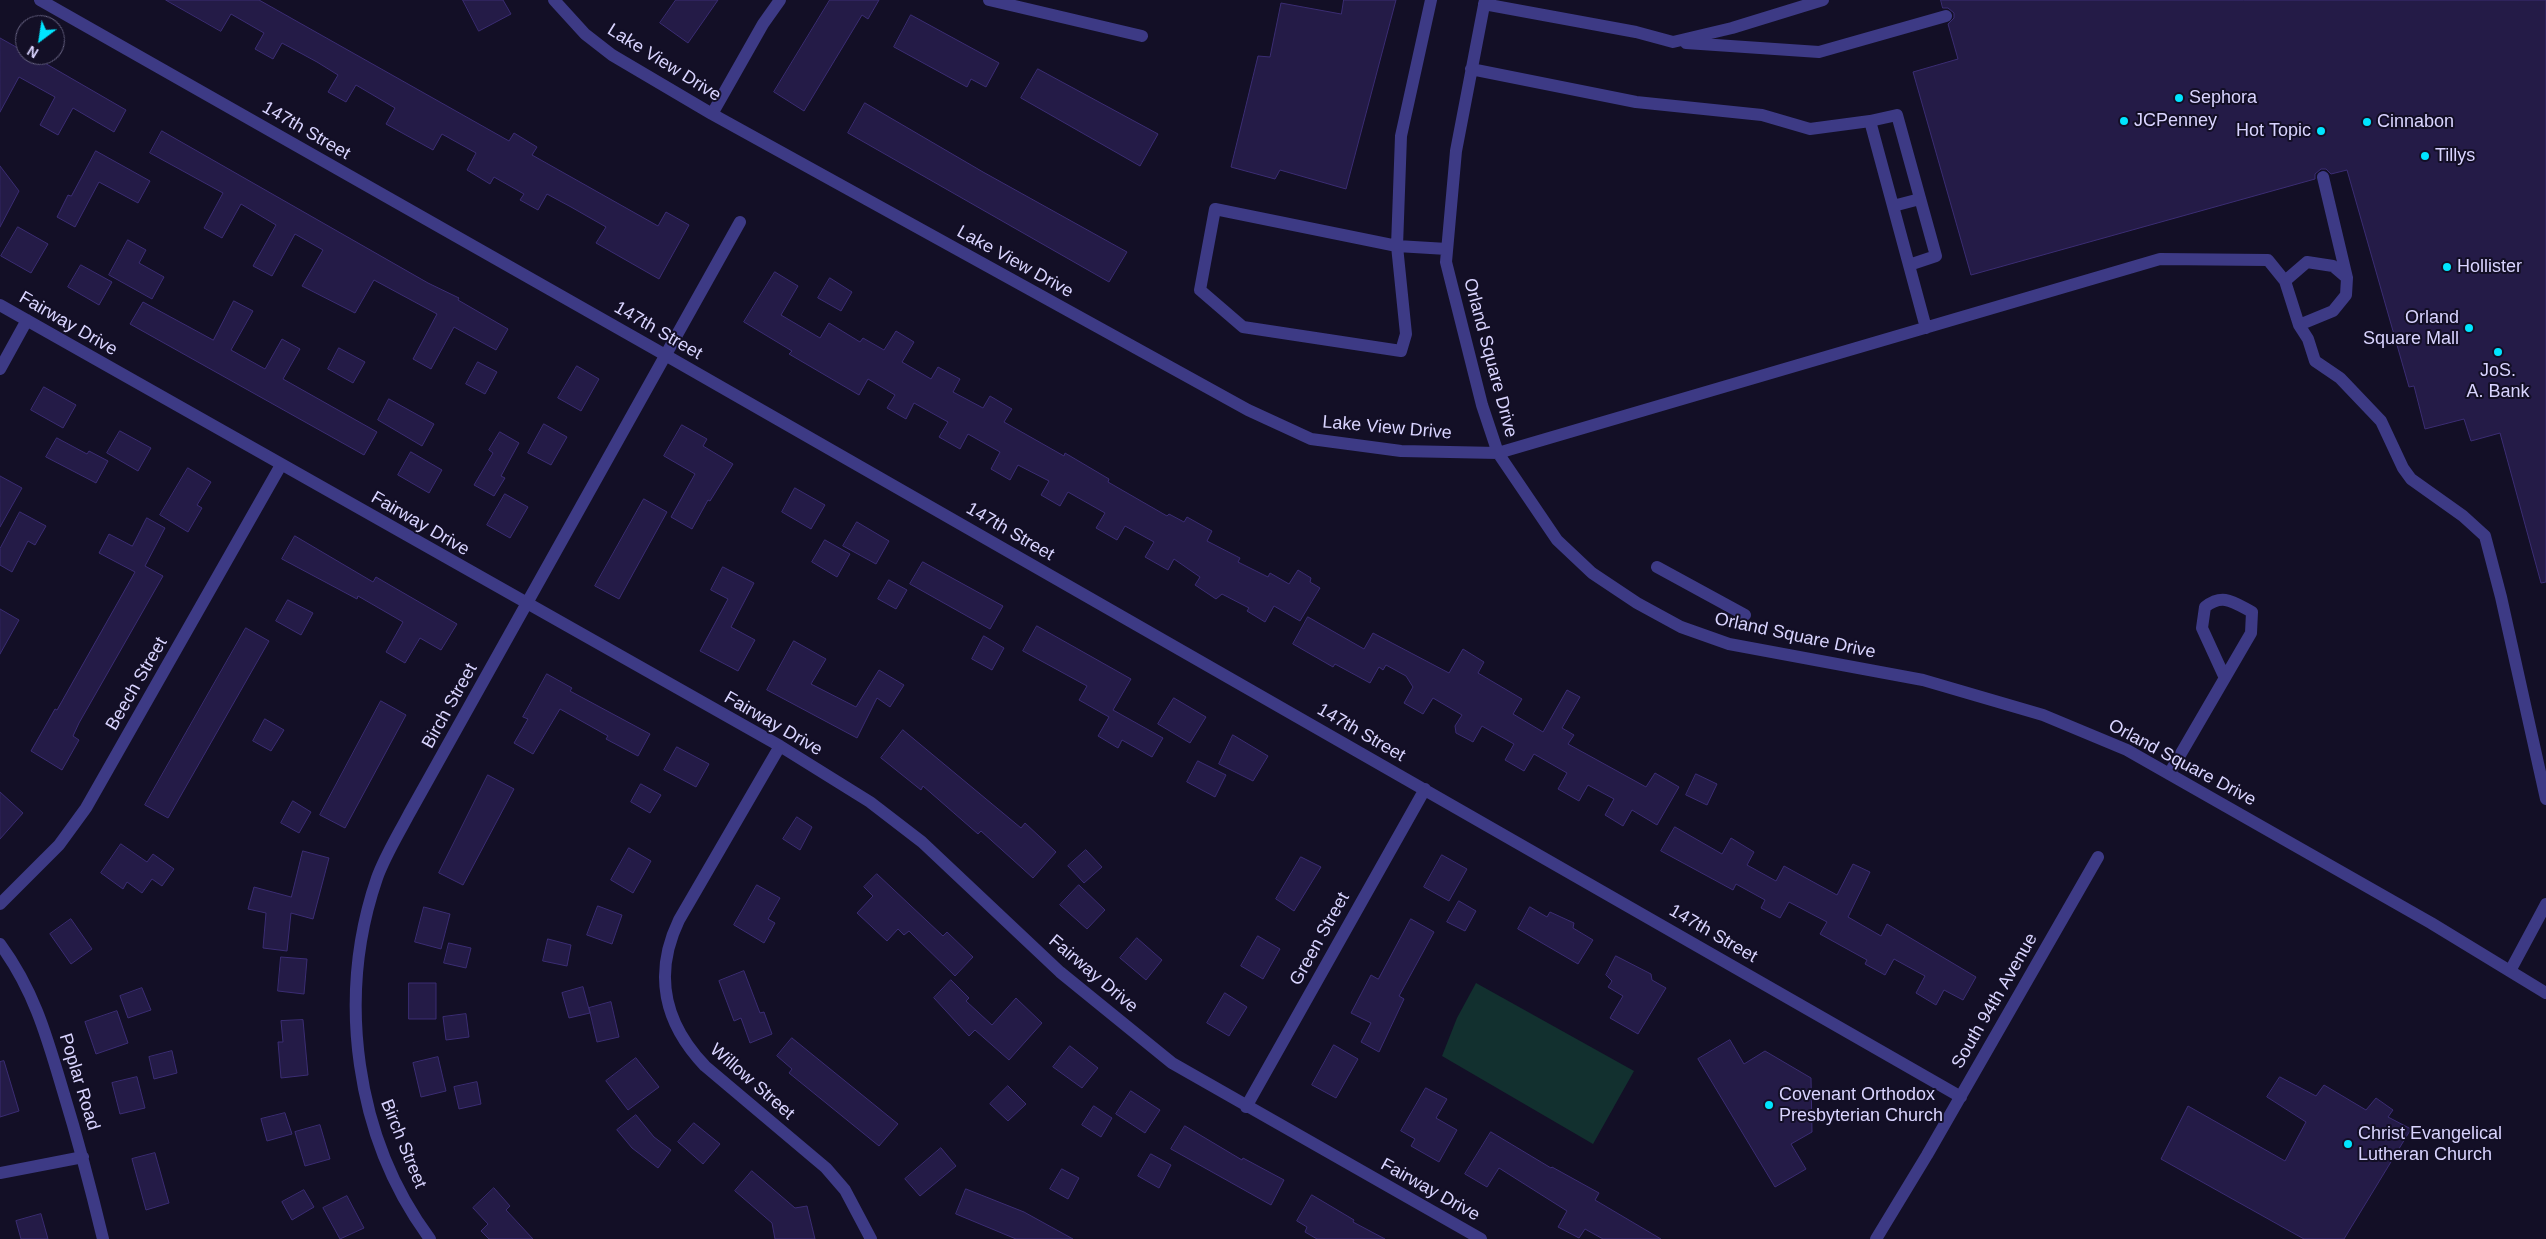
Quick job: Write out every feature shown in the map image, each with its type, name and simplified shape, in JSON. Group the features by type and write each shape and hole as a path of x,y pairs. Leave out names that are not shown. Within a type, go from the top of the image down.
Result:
{"street":[{"name":"147th Street","path":"40,0 667,356 1961,1097"},
{"name":"Lake View Drive","path":"554,0 585,34 612,55 712,114 1248,410 1310,439 1401,451 1498,453 2160,259 2268,260 2285,281"},
{"path":"712,114 763,24 780,0"},
{"path":"989,0 1142,36"},
{"path":"1431,0 1401,136 1397,246 1406,334 1401,351 1243,327 1200,290 1215,209 1397,246 1447,249"},
{"path":"1673,42 1732,28 1823,0"},
{"path":"1485,2 1636,32 1673,42 1819,52 1946,16"},
{"name":"Orland Square Drive","path":"1485,2 1456,151 1446,262 1482,405 1498,453 1557,540 1592,573 1637,603 1681,627 1729,644 1923,680 2043,715 2127,750 2423,918 2546,993"},
{"path":"1471,69 1636,102 1762,115 1810,129 1870,121 1897,115 1936,256 1909,265"},
{"path":"1870,121 1926,328"},
{"path":"2299,325 2333,311 2346,295 2347,278 2322,176"},
{"path":"1893,206 1920,199"},
{"name":"Birch Street","path":"430,1239 417,1221 382,1148 368,1106 359,1059 355,987 360,955 378,878 390,848 667,356 740,222"},
{"path":"2347,278 2333,266 2307,262 2285,281 2299,325 2308,339 2316,361 2340,378 2381,421 2402,468 2411,478 2463,516 2484,536 2501,597 2546,799"},
{"name":"Fairway Drive","path":"0,305 780,746 870,802 922,842 1060,972 1172,1062 1246,1107 1481,1239"},
{"path":"0,369 27,320"},
{"name":"Beech Street","path":"0,904 59,845 86,808 281,465"},
{"path":"1657,567 1744,616"},
{"path":"2169,774 2224,676 2251,633 2252,612 2226,599 2215,599 2205,607 2202,628 2224,676"},
{"name":"Willow Street","path":"780,746 679,920 671,937 666,958 664,984 670,1012 692,1052 826,1168 845,1190 871,1239"},
{"name":"Green Street","path":"1246,1107 1425,789"},
{"name":"South 94th Avenue","path":"1876,1239 1961,1097 2098,857"},
{"path":"2510,971 2546,904"},
{"name":"Poplar Road","path":"0,944 31,993 45,1030 83,1157 103,1239"},
{"path":"0,1173 83,1157"}],"green space":[{"path":"1476,983 1634,1071 1593,1144 1442,1056 1457,1018"}],"building":[{"path":"166,0 259,0 509,141 514,133 537,147 532,155 658,226 666,212 689,225 659,279 596,243 606,227 571,207 547,194 538,210 520,200 524,194 494,177 490,184 467,170 476,153 442,134 433,150 386,124 395,108 356,85 346,102 328,92 338,75 317,62 282,43 273,59 255,49 264,33 231,14 221,31"},
{"path":"463,0 503,0 511,14 479,31"},
{"path":"676,0 718,0 688,43 660,23"},
{"path":"830,0 879,0 868,19 862,15 804,111 774,92"},
{"path":"1344,0 1396,0 1346,189 1280,170 1275,179 1231,167 1258,56 1270,57 1281,3 1341,14"},
{"name":"Orland Square Mall","path":"1941,0 2546,0 2546,582 2541,583 2500,433 2471,441 2464,419 2425,429 2414,386 2409,387 2347,170 2331,174 2326,169 2321,169 2315,174 2315,179 1971,275 1913,72 1958,59 1948,24 1954,18 1954,13 1948,8 1943,8"},
{"path":"911,15 999,63 986,87 971,79 967,87 894,47"},
{"path":"0,38 15,46 15,65 48,65 126,110 114,132 73,108 58,135 40,125 55,97 19,77 0,112"},
{"path":"1038,69 1158,134 1140,166 1021,98"},
{"path":"865,103 983,172 1127,252 1109,282 848,133"},
{"path":"162,131 428,283 459,298 458,300 508,329 496,350 454,327 431,369 413,359 437,314 374,280 355,313 302,286 323,250 295,234 272,276 253,266 276,225 241,204 222,238 204,228 223,193 150,153"},
{"path":"96,151 150,181 138,203 99,182 75,227 57,217 68,195 71,196"},
{"path":"0,166 19,191 0,227"},
{"path":"18,227 48,244 31,273 1,256"},
{"path":"128,240 146,250 139,263 164,277 152,299 109,275"},
{"path":"81,265 112,282 99,305 68,287"},
{"path":"775,272 798,286 781,315 820,338 829,323 860,342 863,338 884,350 896,331 914,342 902,362 931,379 938,367 960,379 953,392 983,408 990,396 1012,409 1004,422 1064,456 1065,453 1109,479 1108,482 1167,516 1169,514 1184,522 1187,517 1212,531 1207,541 1240,558 1238,562 1268,577 1270,573 1289,584 1298,570 1311,578 1310,582 1320,588 1300,621 1274,606 1265,622 1247,611 1249,608 1222,594 1216,599 1195,585 1200,577 1174,559 1168,570 1145,557 1154,542 1125,526 1117,540 1096,528 1105,513 1068,492 1060,506 1041,495 1049,481 1018,465 1010,480 991,469 1000,452 968,434 960,449 939,437 948,422 914,403 906,419 887,408 895,395 868,379 859,395 789,354 792,351 744,322"},
{"path":"830,278 852,292 841,311 818,298"},
{"path":"234,301 253,311 231,350 265,369 282,339 300,349 283,379 377,432 364,455 130,324 143,302 213,340"},
{"path":"339,348 365,362 353,383 328,369"},
{"path":"478,362 497,372 485,394 466,384"},
{"path":"577,366 599,379 581,411 558,398"},
{"path":"44,387 76,405 63,428 31,410"},
{"path":"389,399 434,424 422,446 378,420"},
{"path":"544,424 567,437 551,465 528,453"},
{"path":"682,425 707,439 703,446 733,464 710,501 708,500 692,529 671,517 695,474 664,456"},
{"path":"120,431 151,448 138,471 107,453"},
{"path":"500,432 519,443 501,476 505,478 494,496 474,485 493,453 489,450"},
{"path":"57,438 87,454 89,451 108,461 96,483 46,457"},
{"path":"411,452 442,470 429,493 398,475"},
{"path":"188,468 211,482 197,505 202,508 188,532 160,515"},
{"path":"0,476 22,488 0,527"},
{"path":"795,488 825,505 811,529 782,512"},
{"path":"505,494 528,507 510,538 487,525"},
{"path":"644,499 667,512 619,599 595,586"},
{"path":"20,512 46,526 35,545 28,541 12,572 0,565 0,549"},
{"path":"147,518 165,528 145,566 163,576 79,723 73,736 79,740 62,770 31,751 55,709 57,710 135,572 99,553 109,534 132,546"},
{"path":"857,522 889,541 876,564 843,546"},
{"path":"295,536 373,582 376,577 457,624 441,650 420,638 405,663 386,652 403,622 358,596 357,599 282,559"},
{"path":"825,540 850,554 837,577 812,562"},
{"path":"923,562 1003,606 990,629 910,584"},
{"path":"723,567 754,583 731,627 755,640 738,671 700,651 728,599 711,590"},
{"path":"889,580 907,590 896,609 878,599"},
{"path":"288,600 313,613 301,635 276,621"},
{"path":"0,609 19,620 0,654"},
{"path":"1308,617 1364,649 1373,633 1449,673 1463,649 1484,662 1478,673 1522,699 1513,714 1543,732 1567,690 1580,697 1562,728 1574,735 1568,744 1646,787 1655,773 1679,787 1657,825 1632,810 1623,826 1605,815 1614,799 1588,785 1579,801 1558,789 1567,773 1534,754 1524,771 1505,760 1514,744 1482,726 1473,742 1456,733 1455,726 1462,715 1433,698 1423,714 1404,703 1413,687 1406,676 1386,665 1383,670 1379,667 1370,683 1335,664 1333,667 1293,644"},
{"path":"1037,626 1131,679 1113,710 1163,738 1152,757 1122,740 1118,748 1098,736 1109,717 1079,700 1087,686 1023,651"},
{"path":"246,628 269,641 168,818 145,805"},
{"path":"984,636 1004,648 992,670 972,659"},
{"path":"794,641 826,659 811,684 856,707 879,670 904,685 890,707 877,698 857,738 767,690"},
{"path":"547,674 572,688 570,691 650,734 638,756 606,739 608,736 560,709 533,754 514,743 528,719 523,717"},
{"path":"1174,698 1206,717 1190,743 1158,724"},
{"path":"381,701 406,715 345,828 320,815"},
{"path":"265,719 284,730 271,751 253,741"},
{"path":"903,730 1021,828 1025,823 1056,852 1033,878 981,831 978,834 923,786 921,790 881,758"},
{"path":"1233,735 1268,756 1253,781 1219,764"},
{"path":"677,747 709,764 696,787 664,770"},
{"path":"1198,761 1226,775 1215,797 1187,782"},
{"path":"1696,774 1717,784 1707,805 1686,795"},
{"path":"488,775 514,789 463,885 439,873"},
{"path":"641,784 661,795 650,813 631,802"},
{"path":"0,792 23,813 0,839"},
{"path":"293,801 311,812 299,833 281,823"},
{"path":"797,817 812,827 800,850 783,839"},
{"path":"1675,827 1722,854 1731,838 1754,852 1747,865 1776,881 1784,866 1837,895 1853,864 1870,872 1848,917 1881,936 1887,924 1976,977 1963,1000 1944,990 1936,1005 1916,993 1925,976 1894,959 1885,975 1865,964 1867,960 1820,934 1827,922 1789,902 1780,918 1761,908 1765,900 1736,884 1733,890 1661,851"},
{"path":"121,844 147,862 153,854 174,869 162,886 152,879 142,893 127,882 123,889 101,873"},
{"path":"629,848 651,861 633,893 611,880"},
{"path":"1086,850 1102,867 1084,883 1068,866"},
{"path":"303,851 329,858 313,919 291,913 287,951 263,948 266,913 248,909 254,887 291,897"},
{"path":"1442,855 1467,869 1449,901 1424,887"},
{"path":"1301,857 1321,867 1294,911 1276,899"},
{"path":"877,874 943,936 947,932 973,957 955,976 909,931 904,935 898,929 887,941 857,913 873,896 864,887"},
{"path":"757,885 780,898 768,919 775,923 764,943 734,925"},
{"path":"1079,885 1105,910 1087,929 1060,905"},
{"path":"1459,901 1476,911 1465,931 1447,922"},
{"path":"598,906 622,915 612,944 587,935"},
{"path":"424,907 450,914 441,949 415,942"},
{"path":"1530,907 1547,917 1550,912 1574,923 1573,928 1593,940 1578,964 1518,929"},
{"path":"71,919 92,949 71,964 50,934"},
{"path":"1411,919 1434,932 1399,996 1404,999 1379,1052 1361,1042 1371,1023 1351,1013 1371,975 1378,979"},
{"path":"1258,936 1280,949 1263,979 1241,966"},
{"path":"1137,938 1162,960 1146,980 1120,958"},
{"path":"548,939 571,945 567,966 543,961"},
{"path":"449,943 471,948 466,968 444,963"},
{"path":"1616,956 1651,974 1652,980 1666,988 1638,1034 1610,1018 1623,996 1608,987 1612,981 1606,975"},
{"path":"281,957 307,959 304,994 278,991"},
{"path":"744,971 760,1013 764,1012 772,1034 750,1043 741,1018 734,1021 719,981"},
{"path":"951,980 969,998 966,1001 992,1025 1016,998 1042,1023 1009,1060 975,1030 969,1036 934,998"},
{"path":"409,983 436,983 436,1019 409,1019"},
{"path":"583,987 590,1013 569,1018 562,993"},
{"path":"142,988 151,1010 128,1018 120,996"},
{"path":"1225,993 1247,1007 1229,1036 1207,1023"},
{"path":"611,1002 619,1037 597,1042 589,1008"},
{"path":"117,1011 128,1043 96,1054 85,1022"},
{"path":"466,1014 469,1037 446,1040 443,1017"},
{"path":"303,1020 308,1075 281,1078 278,1042 283,1042 281,1021"},
{"path":"792,1038 898,1124 879,1146 789,1073 792,1069 777,1056"},
{"name":"Covenant Orthodox Presbyterian Church","path":"1730,1040 1744,1064 1765,1051 1811,1078 1812,1132 1791,1144 1806,1169 1775,1187 1698,1059"},
{"path":"1334,1045 1358,1059 1336,1098 1312,1085"},
{"path":"1070,1046 1098,1068 1082,1088 1053,1067"},
{"path":"172,1051 177,1073 154,1079 149,1057"},
{"path":"438,1057 446,1091 421,1097 413,1063"},
{"path":"636,1058 659,1087 628,1110 606,1081"},
{"path":"4,1061 19,1111 0,1117 0,1062"},
{"path":"137,1077 145,1108 120,1114 112,1083"},
{"name":"Christ Evangelical Lutheran Church","path":"2280,1077 2316,1096 2324,1085 2366,1110 2376,1098 2393,1110 2388,1117 2411,1129 2344,1239 2304,1239 2161,1159 2188,1106 2285,1161 2306,1122 2267,1097"},
{"path":"477,1082 481,1104 459,1109 454,1087"},
{"path":"1008,1086 1026,1104 1008,1121 990,1104"},
{"path":"1426,1088 1447,1099 1436,1118 1457,1130 1439,1162 1411,1146 1415,1139 1401,1131"},
{"path":"1131,1091 1160,1110 1145,1133 1116,1114"},
{"path":"1094,1106 1112,1118 1101,1137 1082,1125"},
{"path":"285,1113 292,1134 267,1141 261,1119"},
{"path":"636,1115 654,1137 671,1150 658,1168 632,1148 617,1130"},
{"path":"694,1123 720,1144 703,1164 678,1142"},
{"path":"320,1125 330,1159 305,1166 295,1132"},
{"path":"1185,1126 1242,1160 1243,1158 1284,1180 1271,1205 1171,1149"},
{"path":"1491,1132 1551,1168 1599,1193 1595,1200 1661,1239 1603,1239 1585,1229 1579,1238 1558,1227 1567,1211 1499,1168 1487,1187 1465,1174"},
{"path":"941,1148 956,1166 920,1196 905,1179"},
{"path":"155,1153 169,1203 146,1210 132,1159"},
{"path":"1151,1154 1171,1165 1159,1188 1138,1176"},
{"path":"1062,1169 1079,1178 1068,1199 1050,1189"},
{"path":"752,1171 795,1208 807,1206 815,1239 775,1239 772,1223 735,1191"},
{"path":"494,1188 510,1206 506,1210 533,1239 489,1239 481,1231 488,1224 473,1208"},
{"path":"966,1189 1024,1212 1073,1239 1016,1239 956,1214"},
{"path":"304,1190 314,1207 292,1220 282,1202"},
{"path":"1312,1195 1354,1220 1353,1222 1385,1239 1317,1239 1305,1232 1307,1227 1297,1221"},
{"path":"347,1196 364,1228 340,1239 323,1208"},
{"path":"41,1214 48,1239 21,1239 16,1221"}],"place":[{"name":"Sephora","path":"2179,98"},
{"name":"JCPenney","path":"2124,121"},
{"name":"Cinnabon","path":"2367,122"},
{"name":"Hot Topic","path":"2321,131"},
{"name":"Tillys","path":"2425,156"},
{"name":"Hollister","path":"2447,267"},
{"name":"Orland Square Mall","path":"2469,328"},
{"name":"JoS. A. Bank","path":"2498,352"},
{"name":"Covenant Orthodox Presbyterian Church","path":"1769,1105"},
{"name":"Christ Evangelical Lutheran Church","path":"2348,1144"}]}
